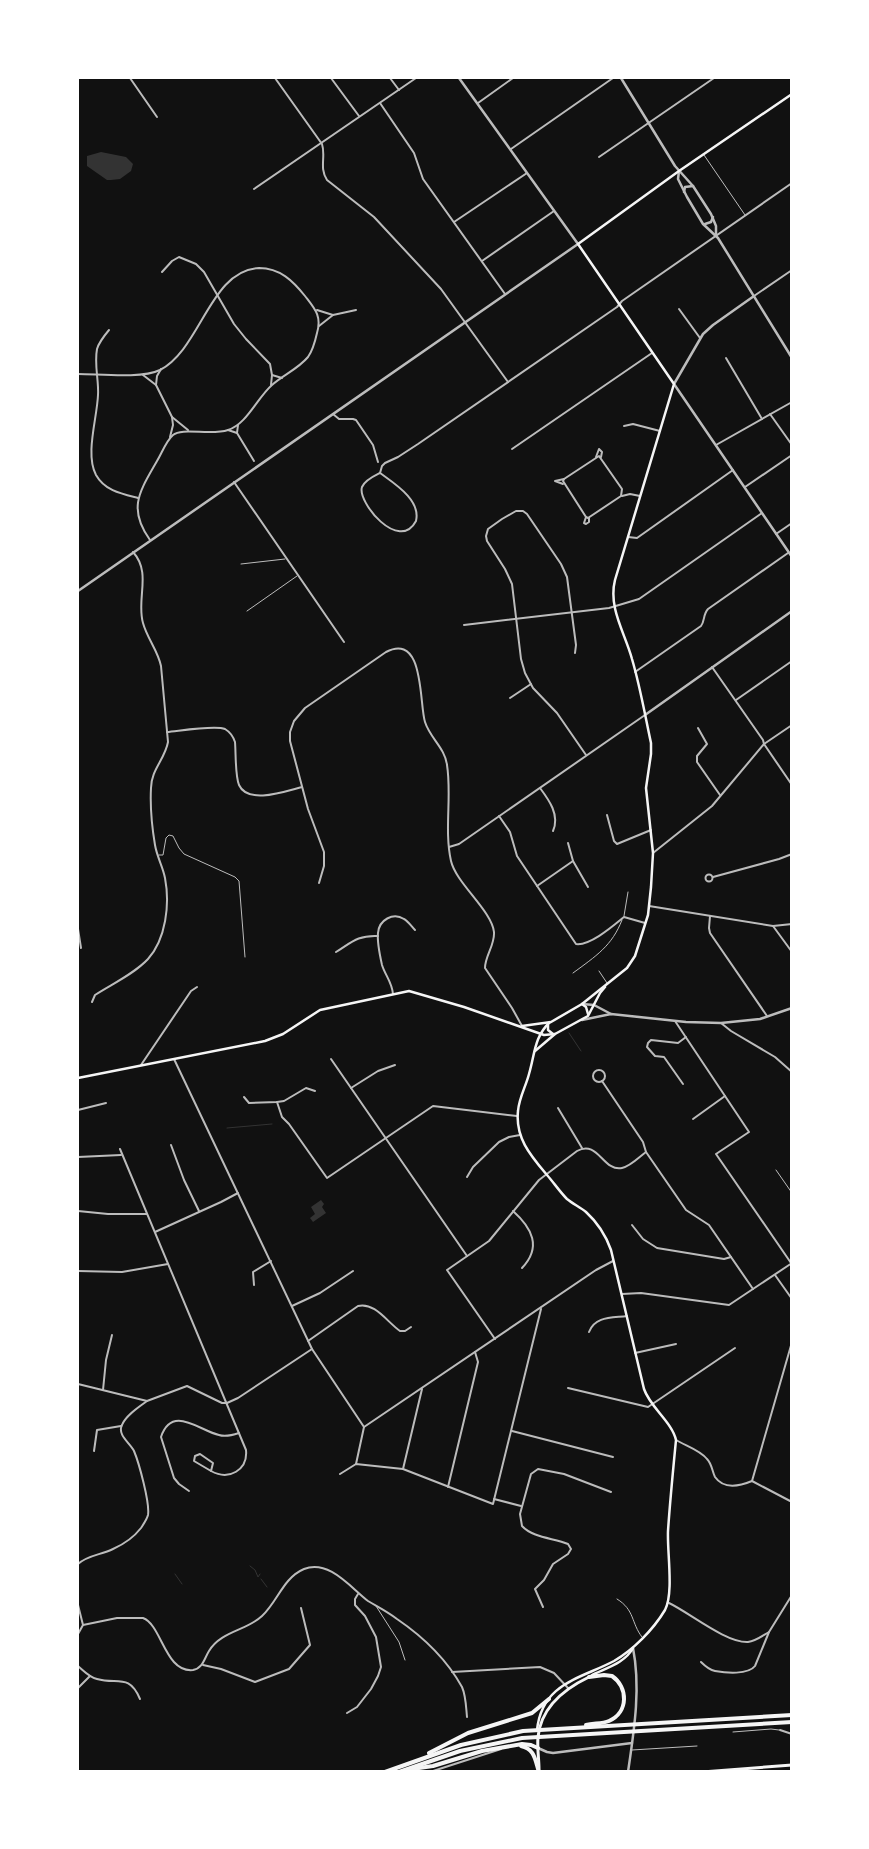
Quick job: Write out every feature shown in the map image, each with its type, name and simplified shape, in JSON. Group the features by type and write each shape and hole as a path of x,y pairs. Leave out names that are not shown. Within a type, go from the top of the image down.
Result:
{"highway":[{"path":"577,1728 609,1721 618,1714 623,1705 624,1691 616,1678 608,1674 589,1677"},
{"path":"411,1762 468,1734 532,1712 549,1699"},
{"path":"385,1772 461,1745 523,1731 792,1715"},
{"path":"401,1771 460,1752 522,1738 792,1722"},
{"path":"401,1771 433,1766 482,1752 526,1744 538,1748"},
{"path":"516,1746 523,1746 531,1750 539,1772"}],"main road":[{"path":"538,1736 549,1708 557,1697 568,1688 629,1655 663,1613 668,1603 668,1532 676,1440 644,1389 608,1240 596,1222 585,1211 568,1200 526,1149 520,1135 518,1116 519,1104 530,1073 536,1041 540,1033 552,1022 582,1004 608,984 627,968 633,960 649,906 653,852 646,788 651,748 632,659 614,606 613,586 674,384 578,244 703,154 792,94"},
{"path":"78,1078 265,1041 283,1034 320,1010 409,991 417,992 548,1036 588,1016 608,984"},
{"path":"582,1004 588,1010 588,1016"},
{"path":"522,1026 552,1022"},
{"path":"548,1025 548,1030 555,1034"},
{"path":"534,1052 555,1034"},
{"path":"539,1772 539,1718 549,1699 564,1684 613,1661 633,1648"},
{"path":"702,1772 792,1766"}],"street":[{"path":"130,78 157,117"},
{"path":"275,78 322,144 324,155 323,172 327,180 378,221 442,289 508,382"},
{"path":"331,78 359,117"},
{"path":"390,78 399,90"},
{"path":"254,189 416,78"},
{"path":"78,591 578,244 459,78"},
{"path":"478,103 514,78"},
{"path":"511,150 613,78"},
{"path":"621,78 679,171 693,186 713,217 716,235"},
{"path":"600,157 714,78"},
{"path":"380,103 414,153 423,179 505,294"},
{"path":"679,171 678,179 703,224 716,235 792,358"},
{"path":"454,222 527,173"},
{"path":"380,473 406,494 416,508 416,521 407,530 400,532 392,530 385,525 365,501 362,494 363,487 368,480 380,473 385,463 398,458 792,183"},
{"path":"684,192 685,187 693,186"},
{"path":"482,261 555,211"},
{"path":"703,224 708,224 713,217"},
{"path":"162,272 176,258 180,257 190,260 204,272 240,332 270,364 271,385"},
{"path":"78,374 142,374 162,369 174,361 184,350 229,281 240,273 252,269 270,269 282,274 290,280 317,310 334,315"},
{"path":"792,270 713,325 700,338 674,384 792,557"},
{"path":"679,309 700,338"},
{"path":"169,439 176,433 188,430 208,433 228,430 238,425 271,385 308,357 319,326 317,310"},
{"path":"319,326 334,315 356,310"},
{"path":"109,330 97,349 96,374 98,394 92,455 94,469 99,479 112,490 138,498"},
{"path":"512,449 652,353"},
{"path":"726,358 762,419"},
{"path":"156,385 157,376 162,369"},
{"path":"142,374 156,385 172,417 173,425 169,439 138,498 137,511 140,522 150,540"},
{"path":"272,375 282,378"},
{"path":"716,445 792,402"},
{"path":"333,414 339,419 356,420 373,445 378,462"},
{"path":"770,414 792,445"},
{"path":"172,417 188,430"},
{"path":"624,426 633,424 660,431"},
{"path":"237,434 238,425"},
{"path":"228,430 237,434 254,461"},
{"path":"589,518 586,517 563,484 555,481 564,479 596,457 600,449 602,452 601,457 622,489 630,494 640,496"},
{"path":"744,487 792,455"},
{"path":"596,457 601,457"},
{"path":"628,537 637,538 733,470"},
{"path":"563,484 564,479"},
{"path":"234,482 344,642"},
{"path":"621,496 622,489"},
{"path":"586,517 584,523 586,524 589,522 589,518 621,496 630,494"},
{"path":"574,653 576,645 569,584 564,570 527,514 523,511 516,511 502,518 488,529 486,538 512,584 521,659 525,673 531,684 557,714 586,756"},
{"path":"464,625 614,606 639,599 762,513"},
{"path":"776,534 792,523"},
{"path":"92,1002 94,995 143,964 153,952 161,938 166,908 167,888 154,842 150,787 155,768 167,747 167,732 160,662 142,622 143,574 141,564 133,552"},
{"path":"635,672 702,626 704,613 708,609 789,553"},
{"path":"449,846 459,844 792,611"},
{"path":"319,883 324,866 324,852 302,787 290,742 292,727 305,708 386,652 392,649 402,650 407,652 417,667 424,720 447,762 450,859 454,869 493,927 494,941 485,964 486,971 522,1026"},
{"path":"736,700 792,661"},
{"path":"712,667 792,785"},
{"path":"510,698 531,684"},
{"path":"653,852 704,814 764,744 792,725"},
{"path":"167,732 218,728 228,731 235,742 239,785 248,794 255,796 275,794 302,787"},
{"path":"698,728 707,744 697,756 697,762 721,795"},
{"path":"540,788 552,806 556,819 553,831"},
{"path":"607,815 614,841 617,844 652,830"},
{"path":"499,816 510,832 517,856 577,945 601,935 624,917 645,923"},
{"path":"568,843 573,861 588,887"},
{"path":"713,877 792,854"},
{"path":"537,886 573,861"},
{"path":"649,906 773,926 792,924"},
{"path":"393,994 392,984 382,966 378,936 379,928 383,921 393,916 404,919 415,930"},
{"path":"710,916 710,933 767,1016"},
{"path":"773,926 792,952"},
{"path":"78,929 81,948"},
{"path":"336,952 358,938 367,935 378,936"},
{"path":"141,1065 191,990 197,987"},
{"path":"582,1004 594,1004 610,1014"},
{"path":"582,1020 610,1014 721,1024 747,1021 792,1008"},
{"path":"622,1294 641,1293 726,1306 791,1263 716,1154 749,1132 674,1021"},
{"path":"721,1024 731,1032 767,1052 792,1072"},
{"path":"683,1084 664,1057 651,1054 647,1047 651,1040 678,1043 686,1038"},
{"path":"174,1059 312,1349 364,1427"},
{"path":"331,1059 467,1256"},
{"path":"351,1088 378,1071 394,1065"},
{"path":"596,1071 601,1071 604,1074 605,1078 602,1081 594,1080 593,1074 596,1071"},
{"path":"602,1081 643,1142 646,1152 686,1210 708,1224 753,1289"},
{"path":"244,1097 248,1102 277,1102 284,1101 303,1089 311,1088 315,1091"},
{"path":"693,1119 725,1096"},
{"path":"277,1102 282,1117 292,1127 327,1178 433,1106 518,1116"},
{"path":"78,1110 106,1103"},
{"path":"558,1108 582,1148"},
{"path":"467,1176 473,1167 499,1142 508,1137 520,1135"},
{"path":"171,1145 184,1180 200,1211"},
{"path":"495,1339 447,1270 489,1240 546,1174 582,1148 594,1150 609,1164 619,1168 626,1166 646,1152"},
{"path":"120,1149 227,1403 246,1454 242,1466 235,1473 222,1476 211,1471 195,1462 195,1456 200,1454 213,1462 214,1465 211,1471"},
{"path":"78,1157 122,1155"},
{"path":"155,1232 238,1193"},
{"path":"78,1211 108,1214 147,1214"},
{"path":"513,1211 526,1224 532,1238 531,1253 522,1268"},
{"path":"632,1225 643,1240 657,1248 724,1259 731,1257"},
{"path":"254,1286 253,1272 271,1261"},
{"path":"356,1464 364,1427 596,1270 613,1261"},
{"path":"78,1271 122,1272 168,1264"},
{"path":"292,1306 320,1293 353,1271"},
{"path":"775,1275 792,1299"},
{"path":"308,1341 358,1306 364,1305 372,1307 400,1331 405,1331 411,1327"},
{"path":"340,1474 356,1464 403,1469 493,1504 541,1309"},
{"path":"589,1332 594,1323 600,1320 626,1316"},
{"path":"103,1390 106,1360 112,1335"},
{"path":"752,1481 792,1342"},
{"path":"635,1353 676,1344"},
{"path":"568,1388 646,1407 653,1406 735,1348"},
{"path":"94,1451 97,1430 121,1426 132,1413 147,1401 187,1386 222,1403 227,1403 238,1398 312,1349"},
{"path":"448,1487 478,1362 475,1352"},
{"path":"78,1384 147,1401"},
{"path":"403,1469 422,1389"},
{"path":"189,1491 174,1478 161,1437 166,1427 182,1421 189,1422 219,1435 239,1433"},
{"path":"78,1564 89,1557 112,1550 120,1545 141,1528 148,1515 138,1464 133,1449 123,1437 121,1426"},
{"path":"512,1431 613,1457"},
{"path":"676,1440 707,1458 715,1477 724,1484 738,1486 752,1481 792,1502"},
{"path":"543,1607 535,1589 544,1580 553,1564 568,1554 571,1549 568,1544 524,1528 519,1517 531,1474 538,1469 564,1474 611,1492"},
{"path":"494,1499 522,1506"},
{"path":"84,1624 117,1618 143,1618 148,1620 167,1654 176,1663 192,1670 202,1664 214,1644 230,1632 251,1624 262,1616 287,1581 301,1570 316,1566 325,1568 375,1606 396,1618 432,1649 452,1672 464,1691 467,1717"},
{"path":"347,1713 357,1708 371,1689 381,1667 376,1637 365,1616 355,1605 358,1592"},
{"path":"701,1662 716,1671 749,1672 755,1666 769,1632 792,1595"},
{"path":"668,1603 731,1639 742,1642 752,1641 769,1632"},
{"path":"78,1605 84,1624 78,1634"},
{"path":"202,1664 257,1682 289,1669 310,1645 301,1608"},
{"path":"628,1772 636,1707 633,1648"},
{"path":"78,1666 90,1676 102,1680 126,1682 136,1690 140,1699"},
{"path":"452,1672 540,1667 554,1673 568,1688"},
{"path":"78,1688 90,1676"},
{"path":"780,1730 792,1734"},
{"path":"538,1748 553,1753 633,1743"},
{"path":"430,1772 503,1749"}],"lane":[{"path":"703,154 745,215"},
{"path":"241,564 286,559"},
{"path":"247,611 298,576"},
{"path":"158,855 163,855 166,838 169,835 173,836 184,854 235,877 239,881 245,957"},
{"path":"574,973 609,944 621,926 628,892"},
{"path":"599,971 608,984"},
{"path":"776,1170 792,1193"},
{"path":"617,1599 625,1603 630,1610 636,1629 643,1637"},
{"path":"375,1606 399,1642 405,1660"},
{"path":"733,1732 771,1728 780,1730"},
{"path":"632,1750 698,1746"}],"shaded area":[{"path":"101,152 126,157 133,164 131,171 120,179 107,180 87,166 87,156"},
{"path":"321,1200 324,1204 322,1207 326,1213 313,1222 310,1218 315,1214 311,1207"}],"waterway":[{"path":"569,1033 581,1051"},
{"path":"227,1128 272,1124"},
{"path":"250,1566 255,1570 258,1577 260,1574"},
{"path":"175,1574 182,1584"},
{"path":"261,1579 267,1587"}]}
